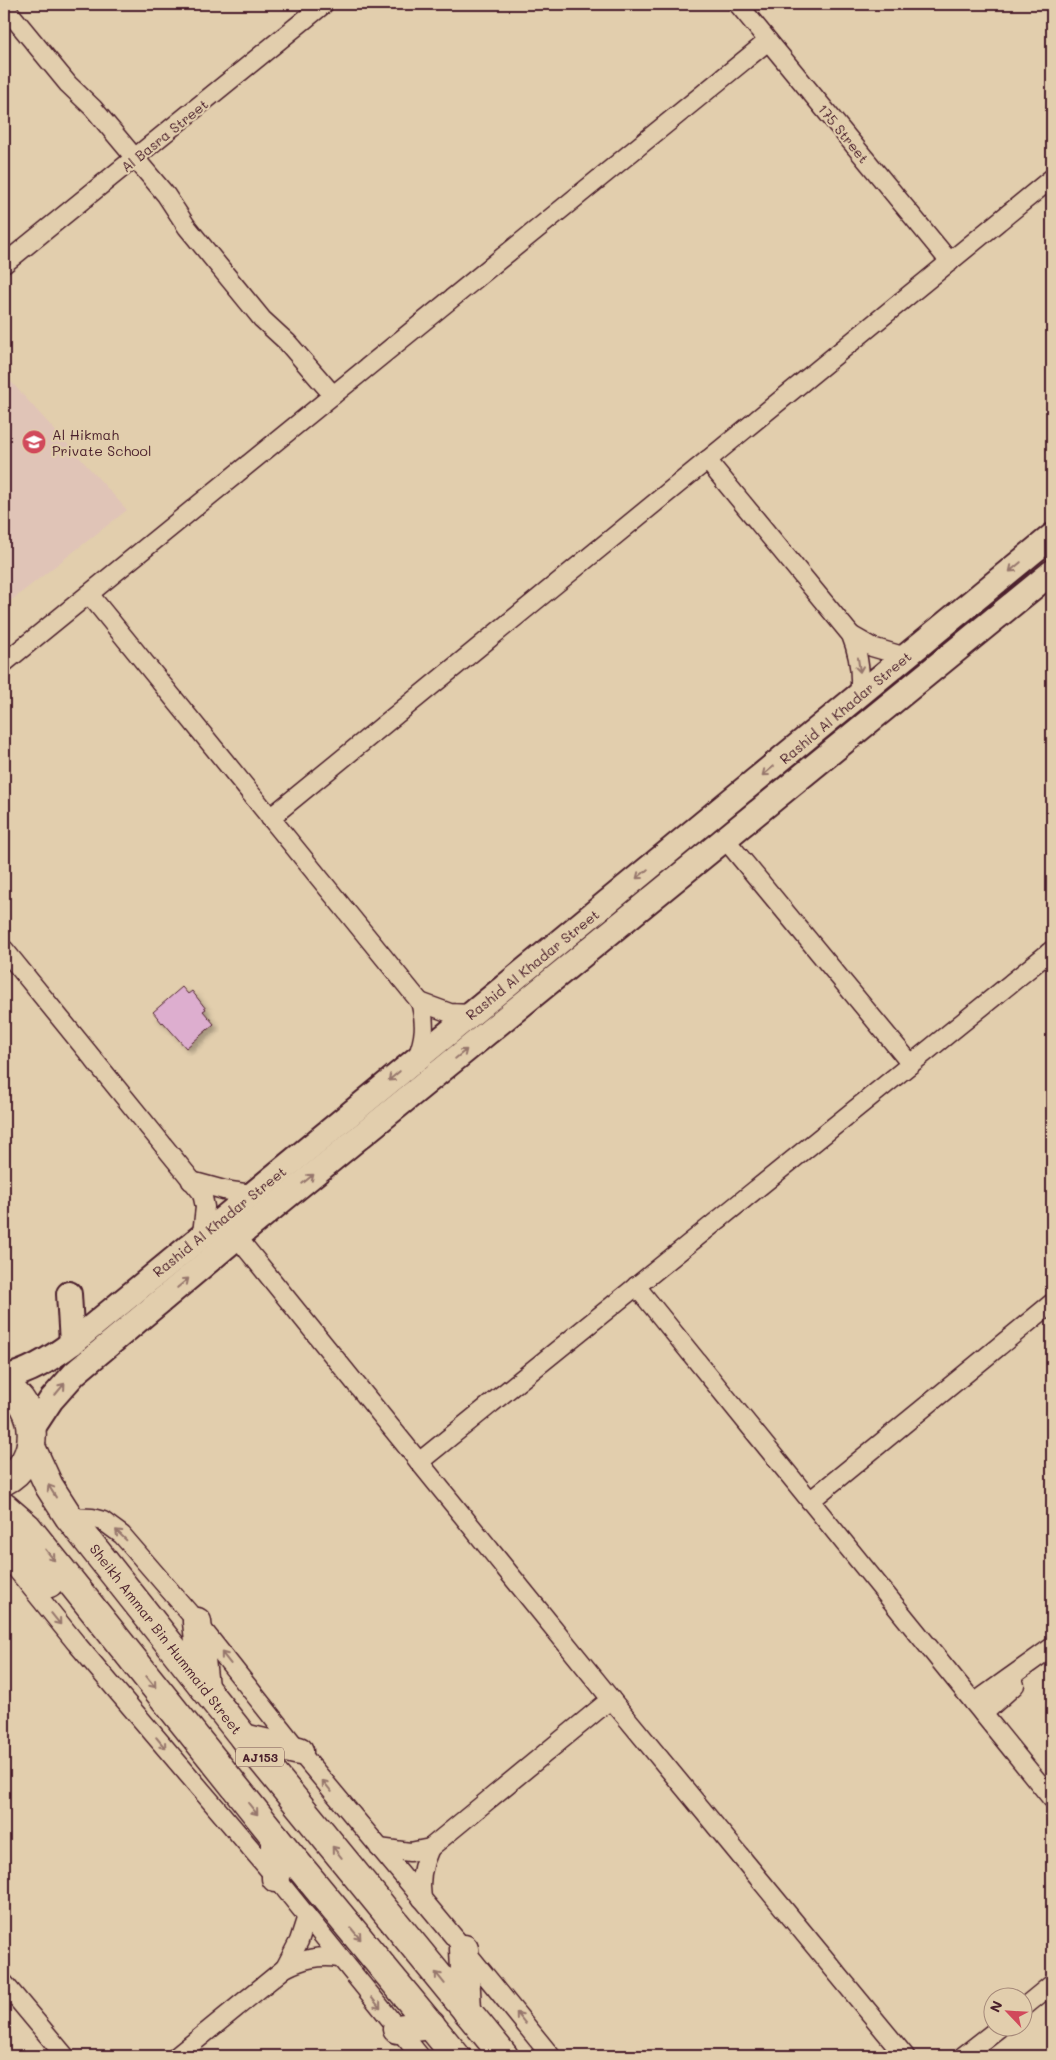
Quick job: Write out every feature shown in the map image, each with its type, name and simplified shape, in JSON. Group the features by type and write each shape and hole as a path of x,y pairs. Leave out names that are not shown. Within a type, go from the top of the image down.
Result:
{"main road":[{"name":"Sheikh Ammar Bin Hummaid Street","path":"4,1386 20,1398 28,1412 32,1438 49,1486 69,1517 244,1738 504,2056"},
{"path":"4,1481 10,1478 23,1464 32,1438"},
{"name":"AJ153","path":"4,1507 40,1542 276,1838 456,2056"},
{"path":"4,1535 26,1556 67,1603 81,1612 103,1621"},
{"path":"197,1622 204,1686"},
{"path":"244,1738 299,1751"},
{"path":"276,1838 276,1878"},
{"path":"464,1949 467,2011"},
{"path":"398,2029 431,2025"}],"street":[{"name":"Al Basra Street","path":"4,264 324,4"},
{"name":"175 Street","path":"738,4 950,262"},
{"path":"4,6 68,84 93,108 132,161 178,210 187,227 262,319 280,347 328,399"},
{"path":"4,663 768,41"},
{"path":"270,818 1052,178"},
{"path":"708,460 851,635 872,647 906,657"},
{"name":"Rashid Al Khadar Street","path":"4,1378 38,1366 72,1343 202,1234 1052,536"},
{"name":"Rashid Al Khadar Street","path":"32,1438 51,1400 75,1373 237,1237 1052,572"},
{"path":"89,594 420,1002 424,1019 424,1036 417,1057"},
{"path":"851,635 860,665 859,696"},
{"path":"725,838 911,1064"},
{"path":"4,949 202,1193 205,1207 202,1234"},
{"path":"419,1462 1052,950"},
{"path":"420,1002 450,1013 472,1014"},
{"path":"191,1180 224,1190 252,1194"},
{"path":"237,1237 611,1699 905,2056"},
{"path":"636,1286 1052,1800"},
{"path":"69,1294 72,1343"},
{"path":"810,1501 1052,1303"},
{"path":"69,1517 92,1518 112,1526 122,1535 197,1622 299,1751 551,2056"},
{"path":"4,1554 76,1643 276,1878 420,2056"},
{"path":"978,1709 1038,1665 1052,1647"},
{"path":"422,1899 421,1878 425,1858 430,1848 611,1699"},
{"path":"379,1848 389,1851 410,1852 430,1848"},
{"path":"285,1968 299,1941 307,1916"},
{"path":"177,2056 285,1968 306,1959 317,1957 339,1958"},
{"path":"4,1983 64,2056"},
{"path":"1034,1999 1052,1984"},
{"path":"963,2056 986,2038"}],"shaded area":[{"name":"Al Hikmah Private School","path":"4,374 127,510 4,606"}],"building":[{"path":"182,987 188,994 192,991 206,1009 203,1011 214,1024 186,1048 153,1012"}],"place":[{"name":"Al Hikmah Private School","path":"34,442"}]}
